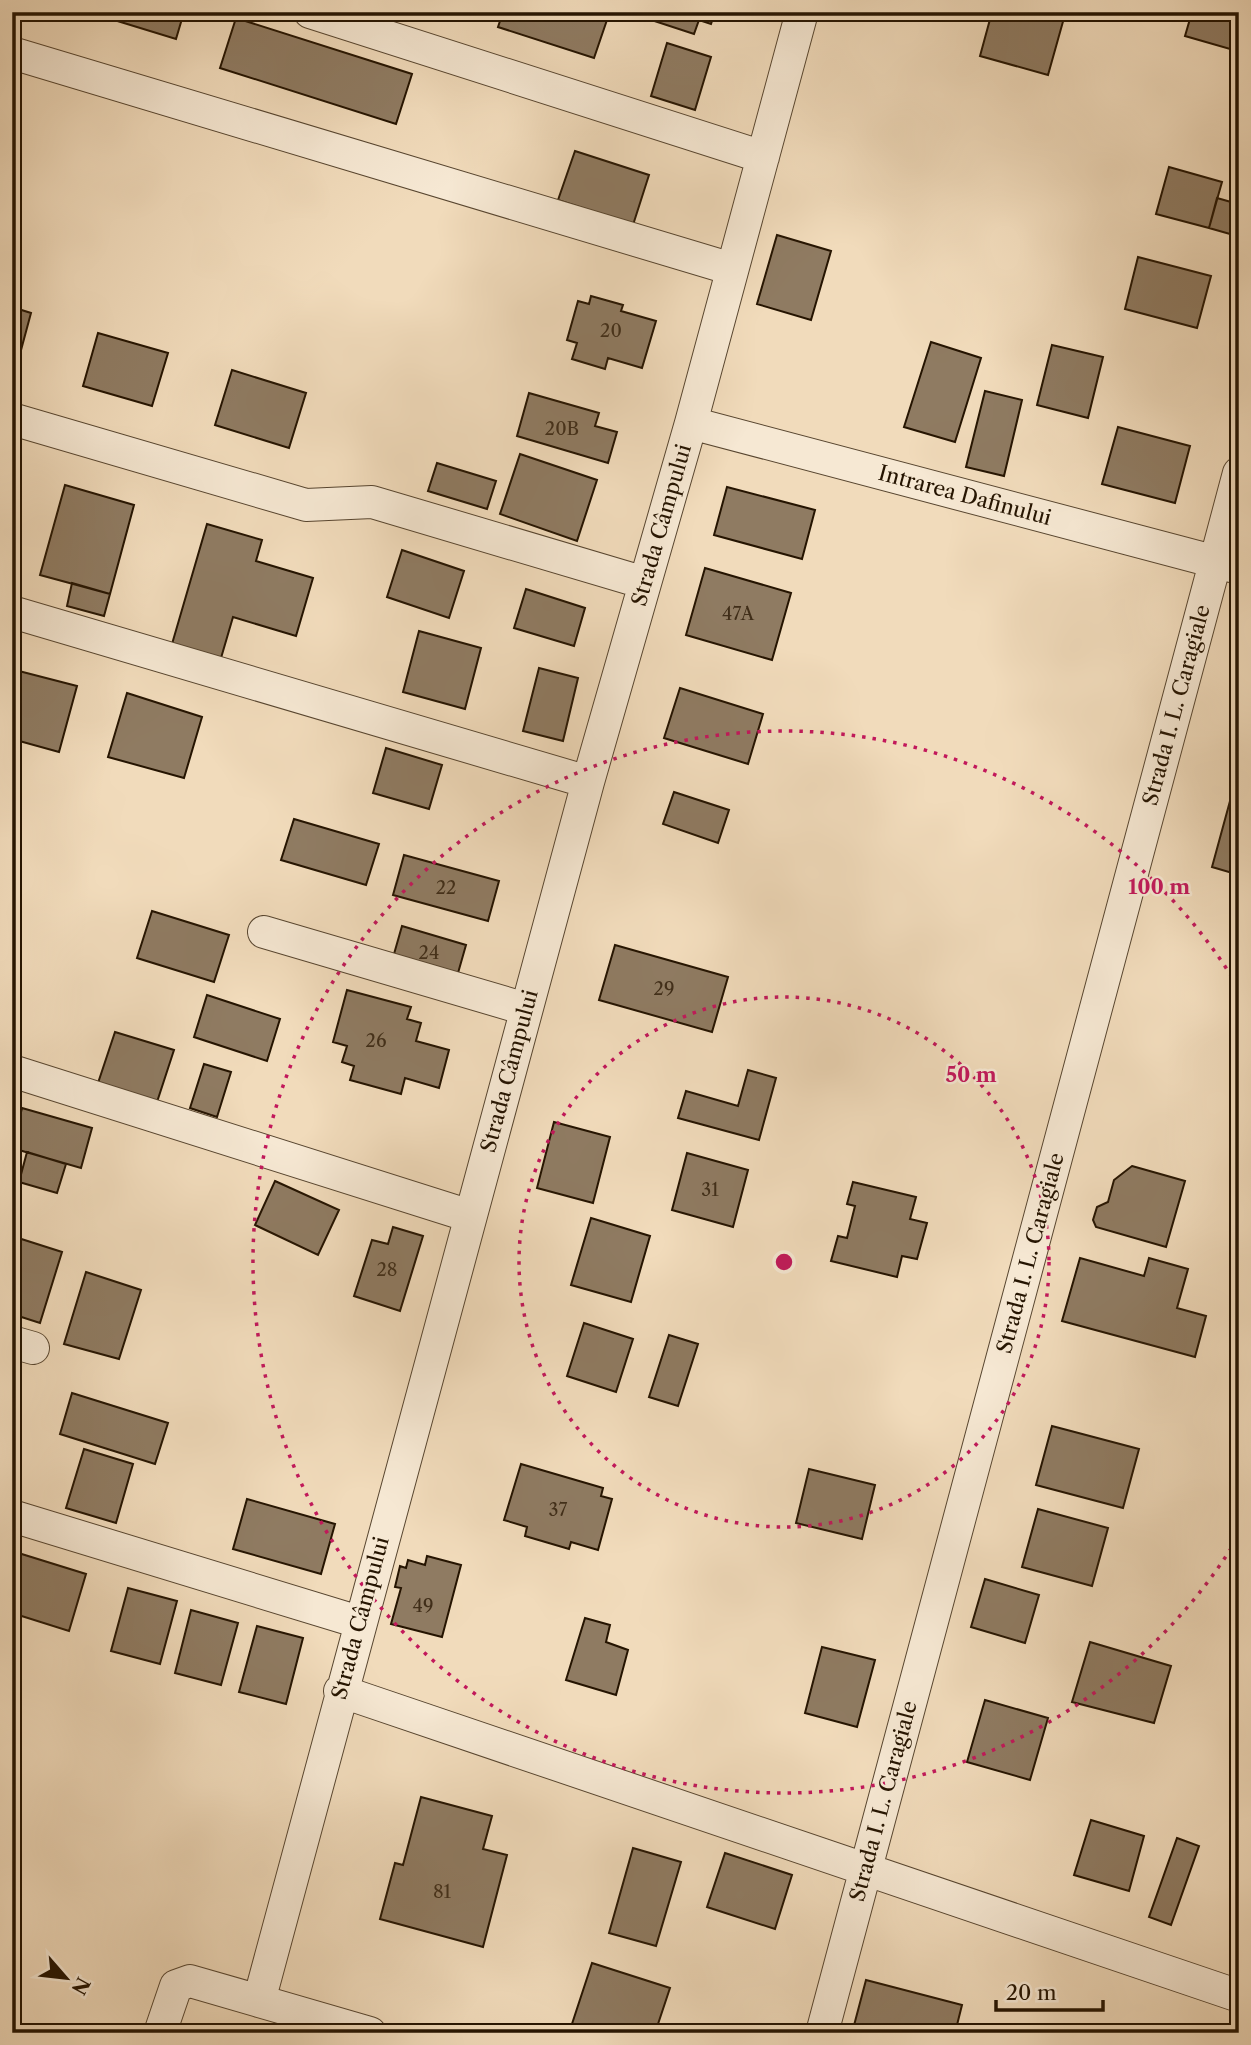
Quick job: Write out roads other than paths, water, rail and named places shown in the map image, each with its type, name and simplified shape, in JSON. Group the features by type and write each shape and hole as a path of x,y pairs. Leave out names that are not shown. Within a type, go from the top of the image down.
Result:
{"street":[{"path":"310,12 763,157"},
{"name":"Strada Câmpului","path":"259,2001 340,1691 587,782 691,423 802,12"},
{"path":"12,53 732,269"},
{"path":"12,419 306,505 372,502 645,583"},
{"name":"Intrarea Dafinului","path":"691,423 1227,565"},
{"name":"Strada I. L. Caragiale","path":"822,2033 865,1869 1227,565 1239,473"},
{"path":"12,612 587,782"},
{"path":"264,932 526,1009"},
{"path":"12,1071 470,1216"},
{"path":"12,1516 359,1622"},
{"path":"340,1691 1239,1996"},
{"path":"160,2033 176,1986 190,1981 370,2033"}]}
